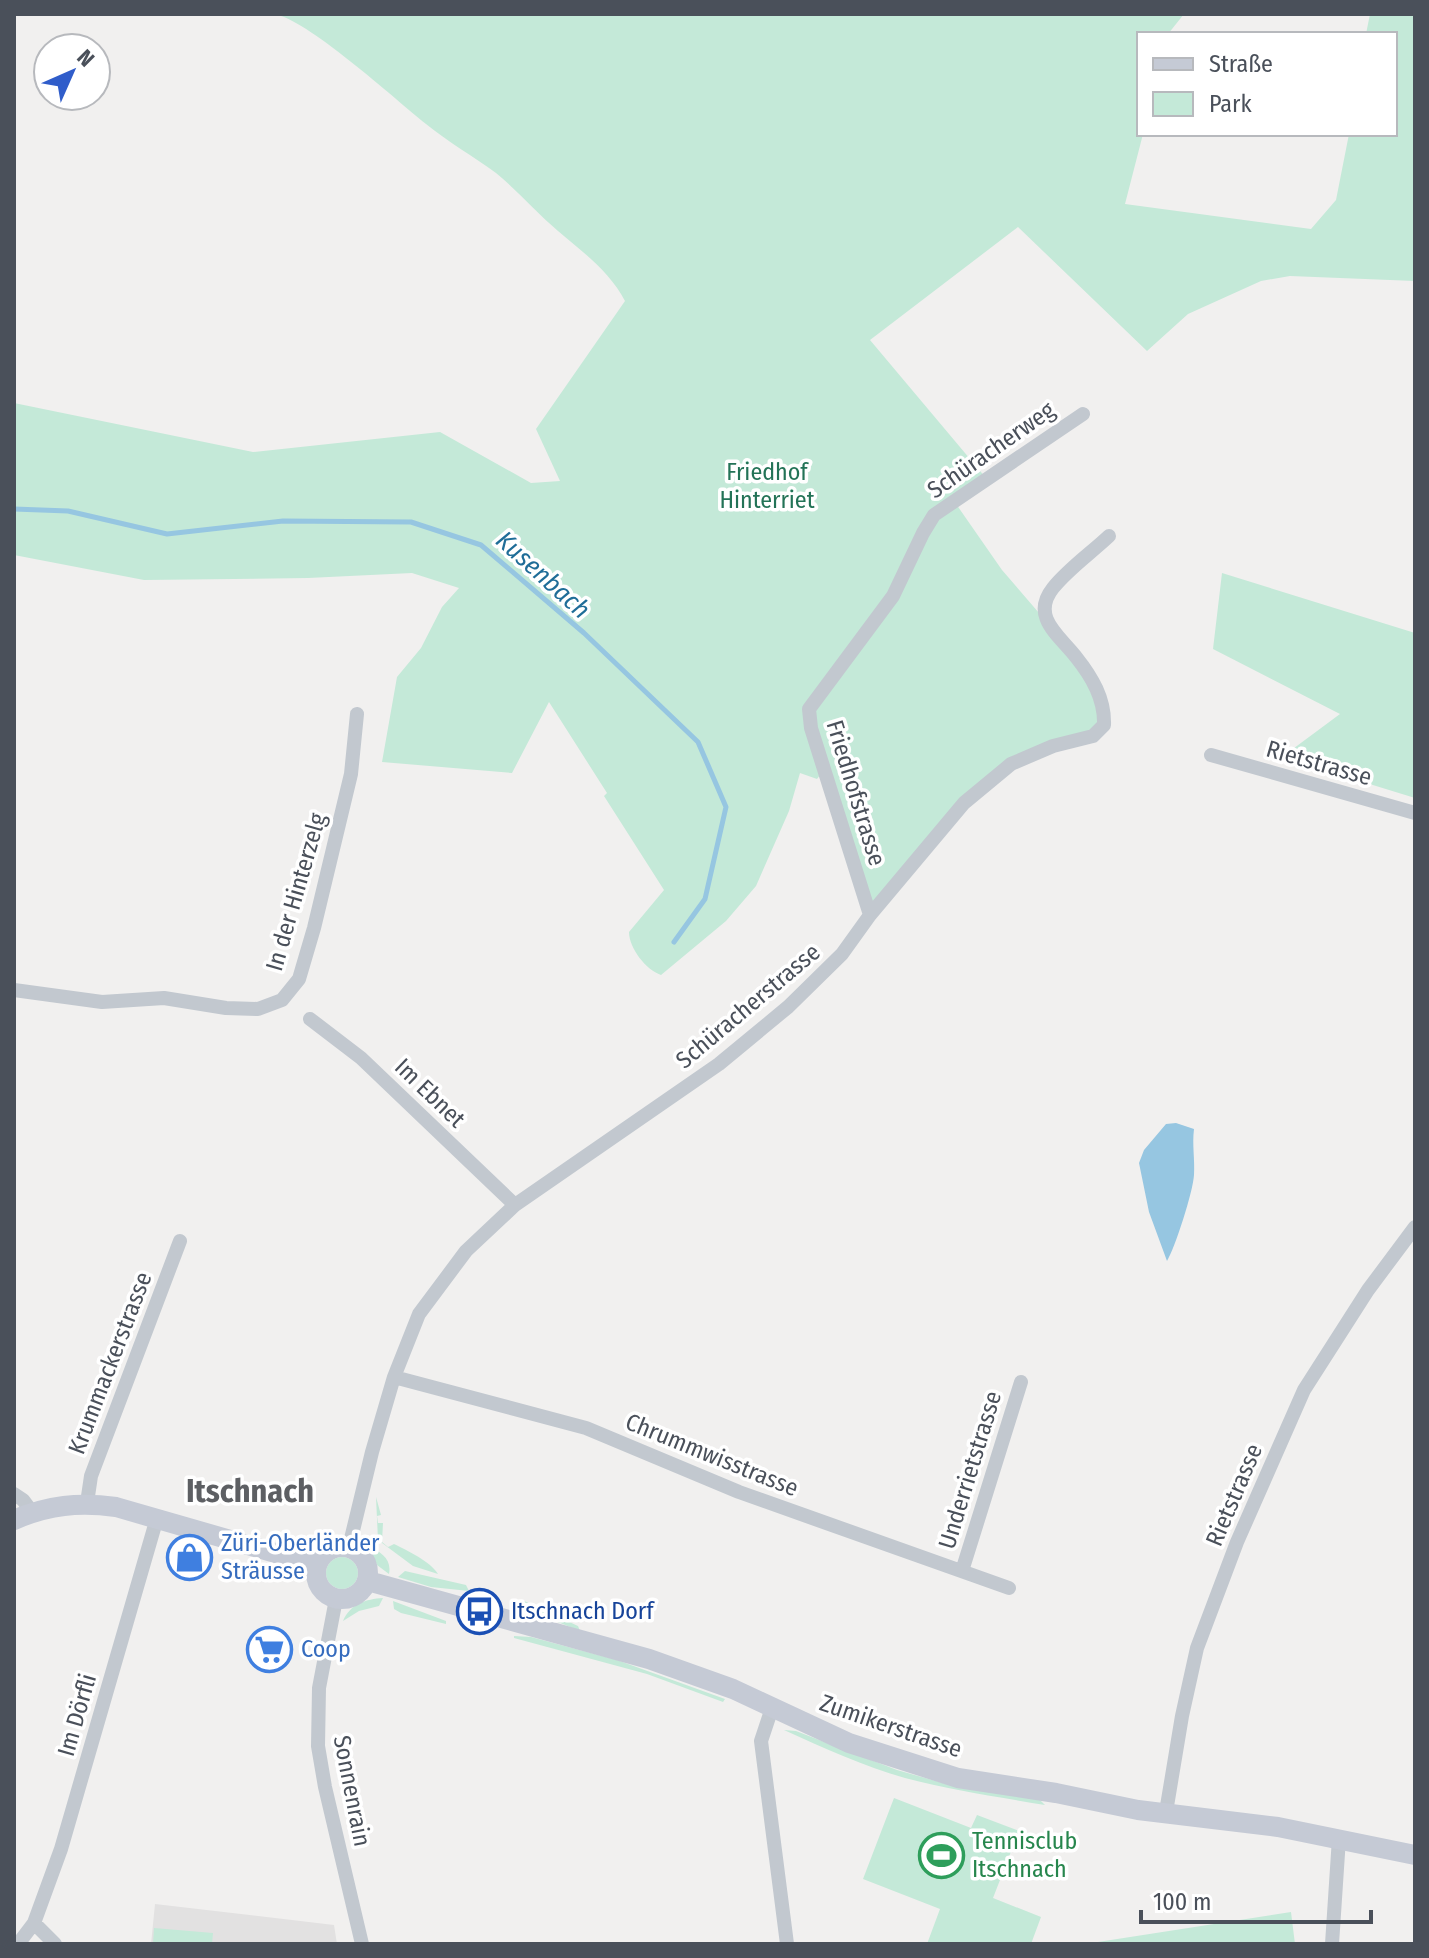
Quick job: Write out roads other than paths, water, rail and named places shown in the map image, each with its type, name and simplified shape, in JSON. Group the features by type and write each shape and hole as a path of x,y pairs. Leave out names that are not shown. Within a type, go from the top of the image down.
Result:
{"main road":[{"path":"23,1516 87,1503 157,1518 317,1565"},
{"path":"349,1547 366,1560 368,1581 355,1596 336,1599 319,1586 317,1565 329,1550 349,1547"},
{"name":"Zumikerstrasse","path":"368,1581 649,1659 733,1689 849,1743 958,1778 1138,1810 1244,1822 1339,1838 1415,1855"}],"street":[{"name":"Schüracherweg","path":"853,648 893,596 934,515 1083,414"},
{"name":"Schüracherstrasse","path":"349,1547 394,1377 419,1314 466,1251 515,1205 719,1064 788,1007 842,954 870,915 964,803 1011,764 1053,746 1093,736 1104,725 1099,693 1076,656 1052,631 1046,620 1046,605 1052,589 1109,536"},
{"name":"Friedhofstrasse","path":"853,648 809,709 811,728 870,915"},
{"name":"In der Hinterzelg","path":"14,990 102,1002 164,998 258,1009 282,1000 299,979 314,928 351,774 357,714"},
{"name":"Rietstrasse","path":"1211,755 1415,813"},
{"name":"Im Ebnet","path":"310,1019 361,1058 515,1205"},
{"name":"Rietstrasse","path":"1166,1812 1197,1648 1237,1542 1304,1390 1368,1290 1415,1227"},
{"name":"Krummackerstrasse","path":"87,1503 91,1476 180,1241"},
{"name":"Chrummwisstrasse","path":"394,1377 586,1428 739,1492 1009,1588"},
{"name":"Underrietstrasse","path":"962,1571 1021,1382"},
{"path":"14,1494 23,1500 23,1516"},
{"name":"Im Dörfli","path":"18,1944 34,1923 61,1849 157,1518"},
{"name":"Sonnenrain","path":"336,1599 319,1688 318,1746 362,1944"},
{"path":"772,1708 761,1741 787,1944"},
{"path":"1332,1944 1339,1838"},
{"path":"34,1923 55,1944"}],"water":[{"path":"1176,1123 1194,1129 1194,1175 1183,1220 1167,1261 1149,1212 1139,1163 1144,1150 1166,1124"}],"waterway":[{"name":"Kusenbach","path":"14,509 68,511 167,534 283,521 411,522 481,545 584,633 698,742 726,807 705,899 674,942"}],"place":[{"name":"Züri-Oberländer Sträusse","path":"190,1557"},
{"name":"Itschnach Dorf","path":"480,1611"},
{"name":"Coop","path":"270,1649"},
{"name":"Tennisclub Itschnach","path":"941,1855"}],"district":[{"name":"Itschnach","path":"250,1491"}],"park label":[{"name":"Friedhof Hinterriet","path":"767,486"}]}
